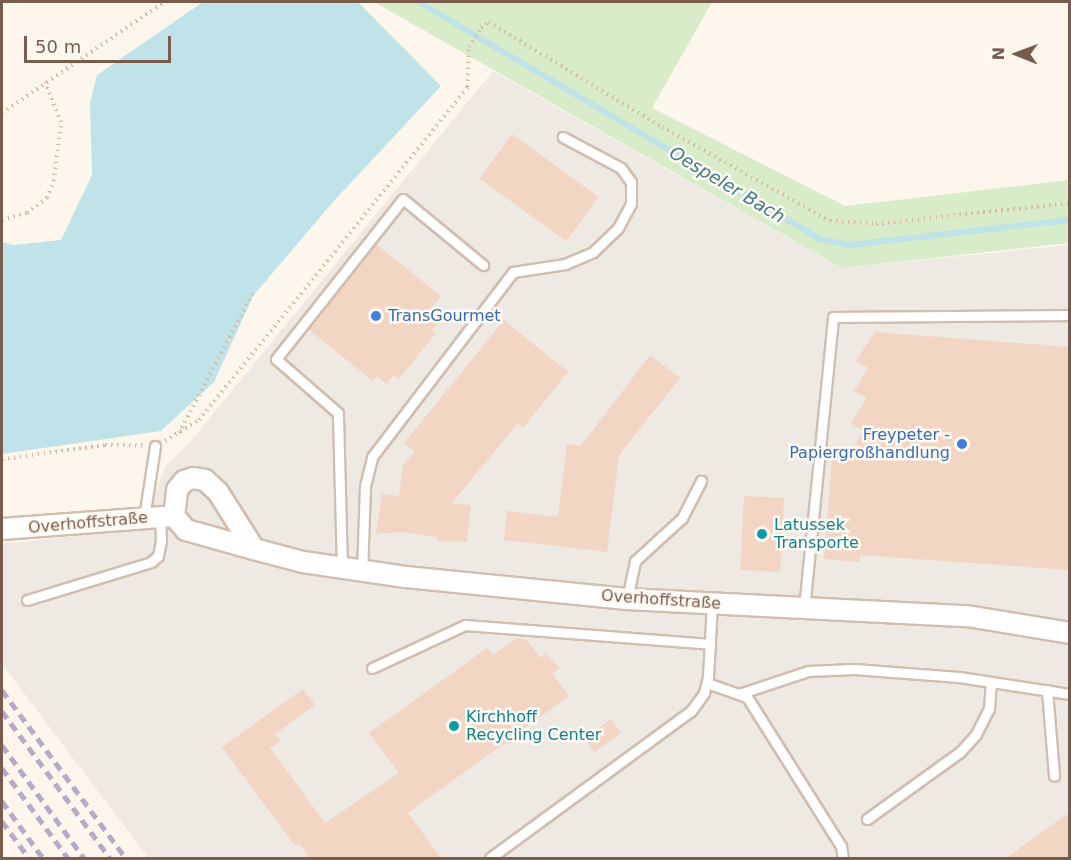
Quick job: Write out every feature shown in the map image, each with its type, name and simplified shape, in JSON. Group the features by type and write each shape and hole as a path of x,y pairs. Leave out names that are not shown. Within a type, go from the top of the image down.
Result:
{"street":[{"path":"159,517 184,481 205,480 219,492 254,549"},
{"name":"Overhoffstraße","path":"2,529 159,517 186,530 254,549 362,572 627,599 967,616 1070,633"}],"lane":[{"path":"362,572 365,486 372,457 513,272 565,264 593,252 618,228 631,204 631,182 621,168 563,137"},
{"path":"342,569 338,412 276,359 403,199 483,265"},
{"path":"804,609 833,317 1070,315"},
{"path":"27,600 151,562 158,556 161,540 156,446"},
{"path":"627,599 635,561 682,518 701,481"},
{"path":"490,858 691,711 707,683 712,604"},
{"path":"372,668 465,626 710,644"},
{"path":"739,694 808,671 854,669 991,682 1070,694"},
{"path":"867,819 960,752 976,734 989,709 991,682"},
{"path":"707,683 747,697 841,846 843,858"},
{"path":"1047,690 1054,776"}],"path":[{"path":"2,113 164,2"},
{"path":"2,459 105,445 156,446 199,420 468,87 469,47 481,28 489,22 508,31 662,127 830,221 876,224 1070,203"},
{"path":"2,220 27,213 46,198 54,181 61,122 45,82"},
{"path":"178,434 254,291"}],"shaded area":[{"path":"493,71 842,268 1069,245 1069,858 148,858 2,664 2,544 141,529 165,467 190,442"}],"green space":[{"path":"374,2 712,2 652,108 845,206 1069,180 1069,243 842,268"}],"water":[{"path":"203,2 358,2 441,86 332,203 253,296 214,382 161,431 2,454 2,242 14,245 61,240 92,175 90,103 97,75"}],"building":[{"path":"512,134 599,197 566,241 480,178"},
{"name":"TransGourmet","path":"376,244 441,296 428,312 440,321 432,330 436,333 399,379 394,375 387,384 377,376 373,381 308,329"},
{"path":"504,320 568,372 523,428 518,423 452,503 471,505 467,542 437,541 437,537 401,532 376,534 382,494 399,496 403,464 415,452 404,443"},
{"name":"Freypeter - Papiergroßhandlung","path":"875,332 1070,347 1070,570 860,555 860,562 824,559 832,457 847,458 863,431 851,423 867,398 854,391 868,368 856,361"},
{"path":"650,355 680,378 619,455 607,552 504,540 507,511 558,517 567,444 581,446"},
{"name":"Latussek Transporte","path":"744,496 784,498 780,572 740,570"},
{"path":"517,638 527,640 541,658 546,654 560,668 552,673 569,696 408,813 441,858 310,858 299,844 295,846 222,747 303,689 315,705 275,734 280,741 270,748 325,823 399,773 369,733 487,648 493,655"},
{"path":"611,719 621,733 594,752 584,738"},
{"path":"1070,812 1070,858 1006,858 1045,830"}],"waterway":[{"name":"Oespeler Bach","path":"419,2 819,239 850,245 1070,220"}],"railway":[{"path":"2,690 126,858"},
{"path":"2,711 110,858"},
{"path":"2,745 84,858"},
{"path":"2,768 68,858"},
{"path":"2,801 43,858"},
{"path":"2,821 29,858"}],"place":[{"name":"TransGourmet","path":"376,316"},
{"name":"Freypeter - Papiergroßhandlung","path":"962,444"},
{"name":"Latussek Transporte","path":"762,534"},
{"name":"Kirchhoff Recycling Center","path":"454,726"}]}
